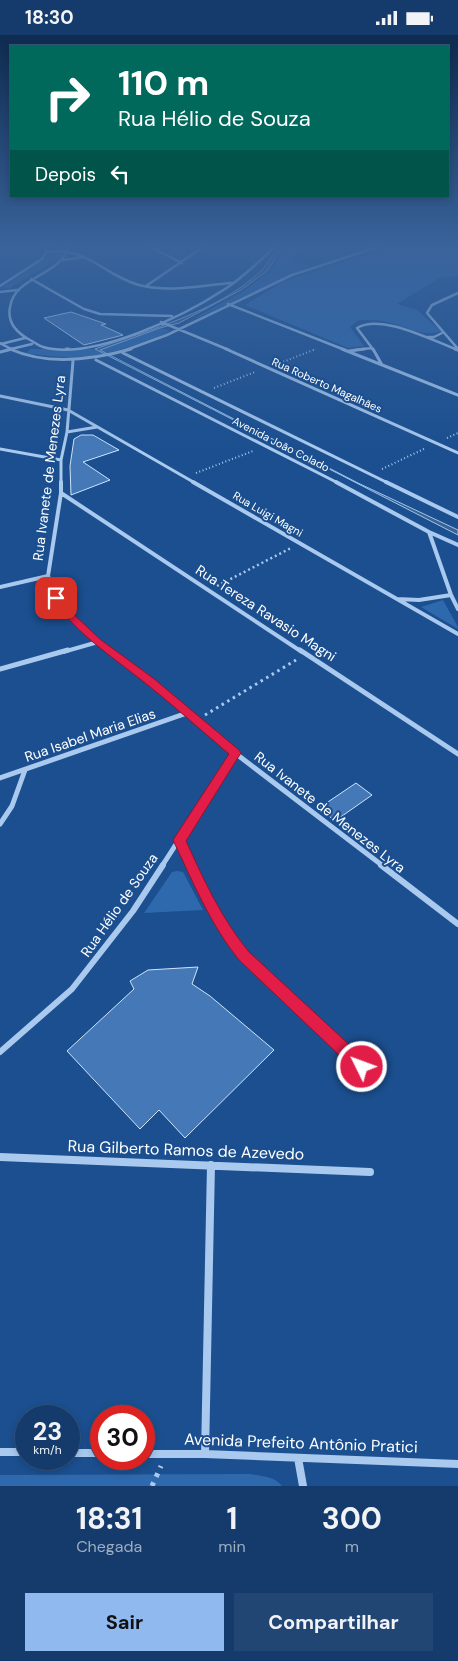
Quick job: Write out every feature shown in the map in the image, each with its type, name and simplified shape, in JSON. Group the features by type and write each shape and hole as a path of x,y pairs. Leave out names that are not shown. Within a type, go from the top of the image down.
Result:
{"street":[{"path":"10,313 10,320 14,327 32,344 65,348 100,345 125,338 180,313"},
{"path":"96,313 174,316"},
{"path":"0,343 9,349 41,357 73,361 95,359 123,353 180,329 211,313"},
{"path":"250,313 458,395"},
{"path":"427,313 458,350"},
{"name":"Rua Roberto Magalhães","path":"161,322 458,453"},
{"path":"382,365 372,348 357,331 356,328 362,323 388,325 458,350"},
{"path":"422,337 434,337 442,333"},
{"path":"0,343 25,338"},
{"path":"0,352 32,344"},
{"path":"346,352 372,348"},
{"name":"Avenida João Colado","path":"123,353 458,517"},
{"name":"Avenida João Colado","path":"95,359 407,519 429,533 458,545"},
{"name":"Rua Ivanete de Menezes Lyra","path":"73,361 67,432 61,461 61,493 48,576 56,598 68,614 98,642 149,681 235,753 458,924"},
{"name":"Rua Luigi Magni","path":"0,396 68,411 458,634"},
{"path":"67,432 98,427"},
{"path":"0,449 61,461"},
{"name":"Rua Tereza Ravasio Magni","path":"61,493 458,754"},
{"path":"429,533 451,595 458,609"},
{"path":"0,587 48,576"},
{"path":"394,599 419,600 451,595"},
{"path":"0,669 98,642"},
{"name":"Rua Isabel Maria Elias","path":"0,778 187,713"},
{"name":"Rua Hélio de Souza","path":"0,1052 28,1030 72,989 91,967 133,911 235,753"},
{"path":"0,824 12,806 25,770"},
{"path":"179,840 214,913 227,935 244,956 377,1080"},
{"name":"Rua Gilberto Ramos de Azevedo","path":"0,1157 370,1172"},
{"path":"205,1454 211,1165"},
{"path":"0,1452 15,1452"},
{"name":"Avenida Prefeito Antônio Pratici","path":"155,1454 458,1464"},
{"path":"298,1458 303,1486"}],"path":[{"path":"204,391 328,344"},
{"path":"371,475 436,443"},
{"path":"186,477 266,446"},
{"path":"209,590 301,543"},
{"path":"196,720 307,653"},
{"path":"152,1486 166,1454"}],"shaded area":[{"path":"198,313 179,323 100,350 358,483 458,530 458,535 95,349"},
{"path":"205,313 208,313 188,322"},
{"path":"263,313 420,313 441,331 422,333 387,322 359,320 350,327 364,346 348,348"},
{"path":"160,328 170,330 165,334 129,347 98,355 66,357 27,353 30,349 95,349"},
{"path":"443,600 458,627 458,629 421,607"},
{"path":"172,872 183,872 203,910 144,913"},
{"path":"250,1474 272,1478 282,1486 0,1486 0,1475"}],"building":[{"path":"73,313 106,324 101,325 123,335 84,345 44,318"},
{"path":"81,435 93,435 119,450 83,462 110,480 71,495 70,466 74,439"},
{"path":"356,783 372,795 335,821 319,808"},
{"path":"198,967 192,984 210,996 274,1050 185,1138 159,1110 140,1129 67,1051 134,989 130,981 148,970"}],"route":[{"path":"56,598 68,614 98,642 149,681 235,753 179,840 214,913 227,935 244,956 289,1000 362,1067"}]}
